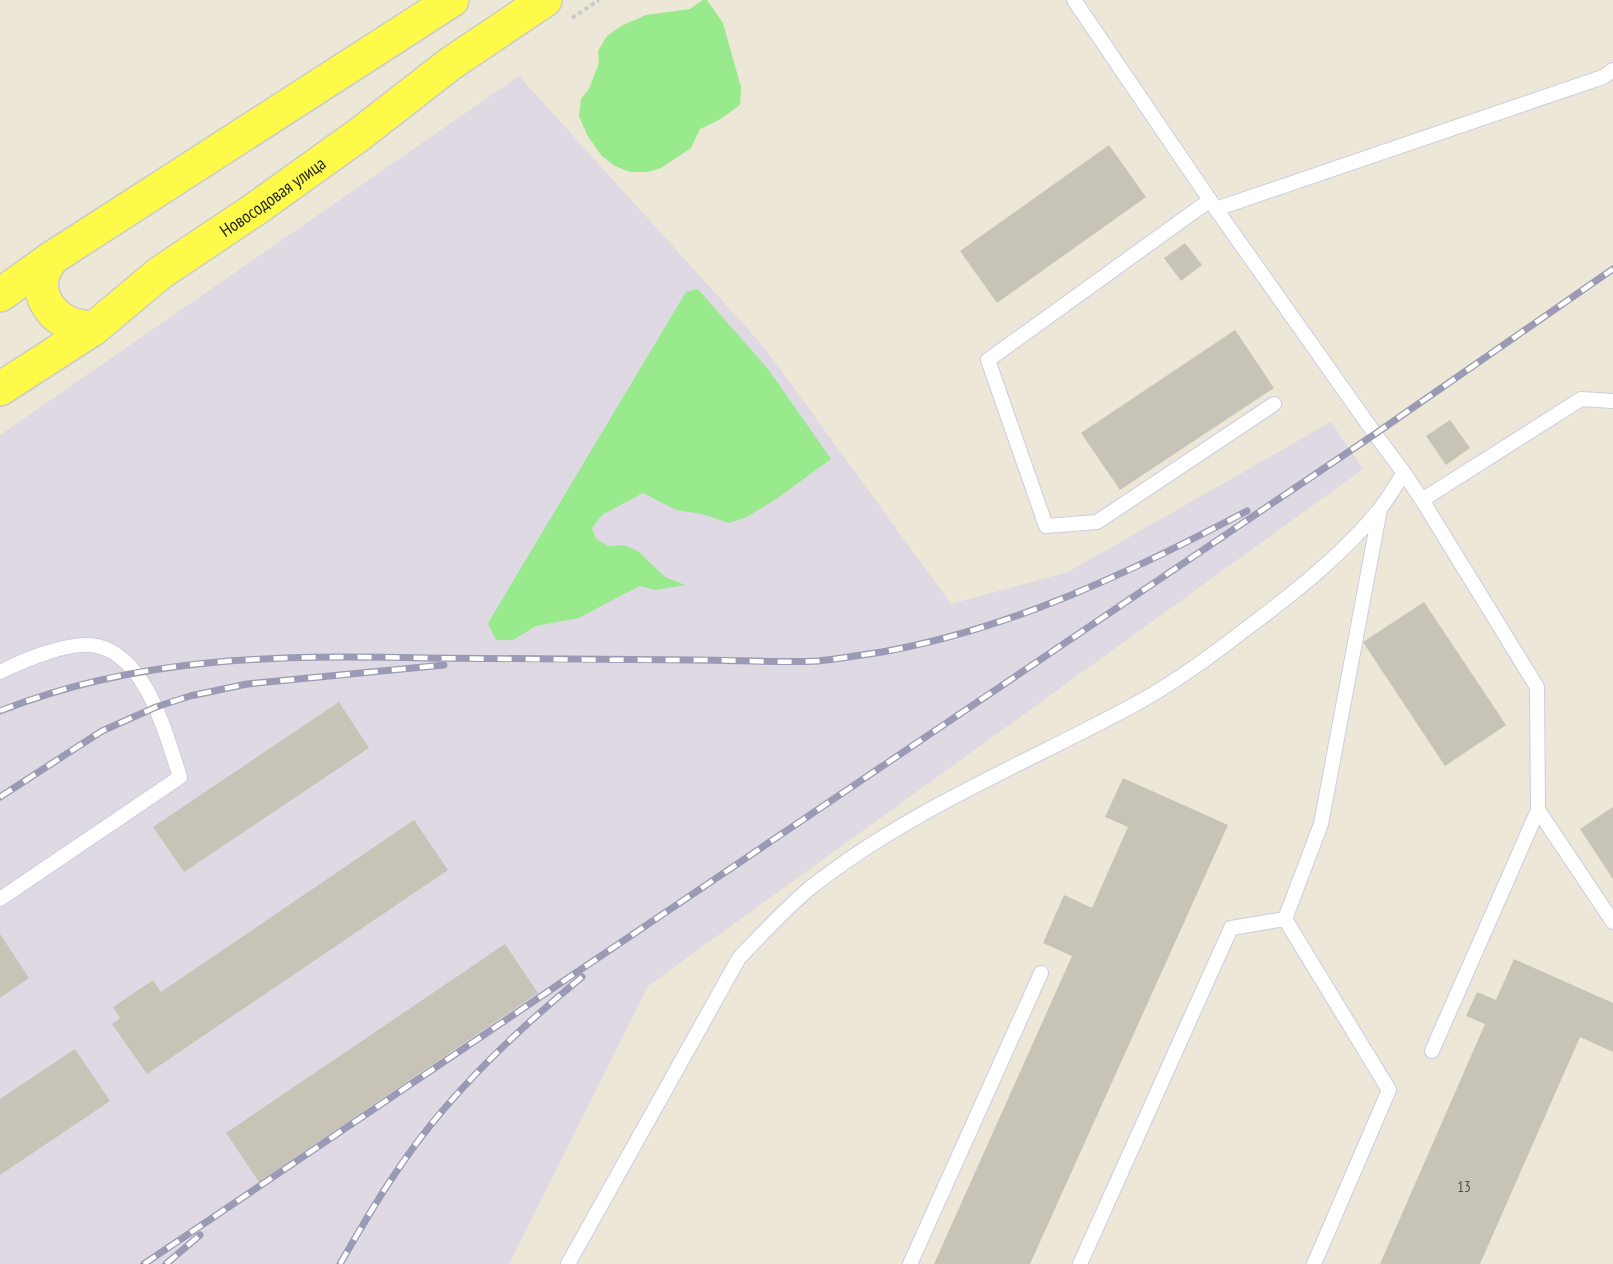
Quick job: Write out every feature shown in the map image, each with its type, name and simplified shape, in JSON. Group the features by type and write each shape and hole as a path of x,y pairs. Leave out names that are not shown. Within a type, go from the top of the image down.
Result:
{"main road":[{"path":"0,295 52,258 452,0"},
{"name":"Новосодовая улица","path":"0,390 93,329 160,273 254,210 360,134 450,64 545,0"},
{"path":"52,258 43,274 42,290 47,305 58,317 73,325 93,329"}],"lane":[{"path":"1074,0 1213,205 1404,473 1537,687 1538,810 1432,1051"},
{"path":"1274,404 1097,522 1046,526 988,360 1213,205 1603,77 1613,70"},
{"path":"1422,500 1581,399 1613,401"},
{"path":"568,1264 739,958 809,889 903,825 956,795 1132,706 1187,672 1286,599 1336,556 1380,509 1404,473"},
{"path":"1285,919 1322,824 1380,509"},
{"path":"0,672 50,652 74,646 96,646 116,653 136,673 156,707 180,777 0,899"},
{"path":"1538,810 1613,922"},
{"path":"1080,1264 1231,928 1285,919"},
{"path":"1285,919 1389,1090 1314,1264"},
{"path":"910,1264 1041,973"}],"shaded area":[{"path":"519,76 764,347 951,604 1068,572 1331,422 1363,469 648,986 509,1264 0,1264 0,435"}],"green space":[{"path":"703,0 707,0 723,23 741,87 740,105 719,120 700,129 691,148 661,168 648,172 630,172 615,166 602,156 587,135 579,116 581,99 589,89 599,63 598,51 607,36 621,26 646,15 690,9"},
{"path":"698,289 768,369 831,459 779,497 747,517 729,523 702,514 676,510 643,493 602,515 592,528 596,539 608,546 624,545 638,551 665,577 685,585 656,590 640,586 579,618 536,626 513,640 496,640 488,623 686,292"}],"building":[{"path":"1109,145 1146,197 997,303 960,251"},
{"path":"1185,243 1202,265 1181,281 1164,258"},
{"path":"1235,330 1274,388 1120,490 1081,433"},
{"path":"1450,420 1470,448 1446,465 1426,436"},
{"path":"1424,602 1506,725 1445,766 1363,642"},
{"path":"339,702 369,748 184,872 153,827"},
{"path":"1123,778 1228,825 1030,1264 934,1264 1072,956 1043,943 1064,895 1092,908 1128,827 1105,817"},
{"path":"1613,807 1613,879 1580,829"},
{"path":"414,820 448,870 147,1074 112,1024 120,1018 113,1007 153,980 161,992"},
{"path":"0,934 29,978 0,998"},
{"path":"505,944 538,993 259,1182 226,1133"},
{"path":"1514,959 1613,1003 1613,1052 1580,1037 1480,1264 1380,1264 1485,1024 1466,1016 1477,992 1496,1000"},
{"path":"75,1049 110,1101 0,1175 0,1099"}],"railway":[{"path":"144,1264 1375,434 1613,269"},
{"path":"0,711 52,693 104,679 157,669 263,659 370,657 803,662 882,652 977,629 1069,596 1159,556 1247,511"},
{"path":"0,797 102,731 156,707 190,696 247,684 444,665"},
{"path":"340,1264 401,1164 444,1109 510,1040 582,977"},
{"path":"166,1264 200,1235"}]}
